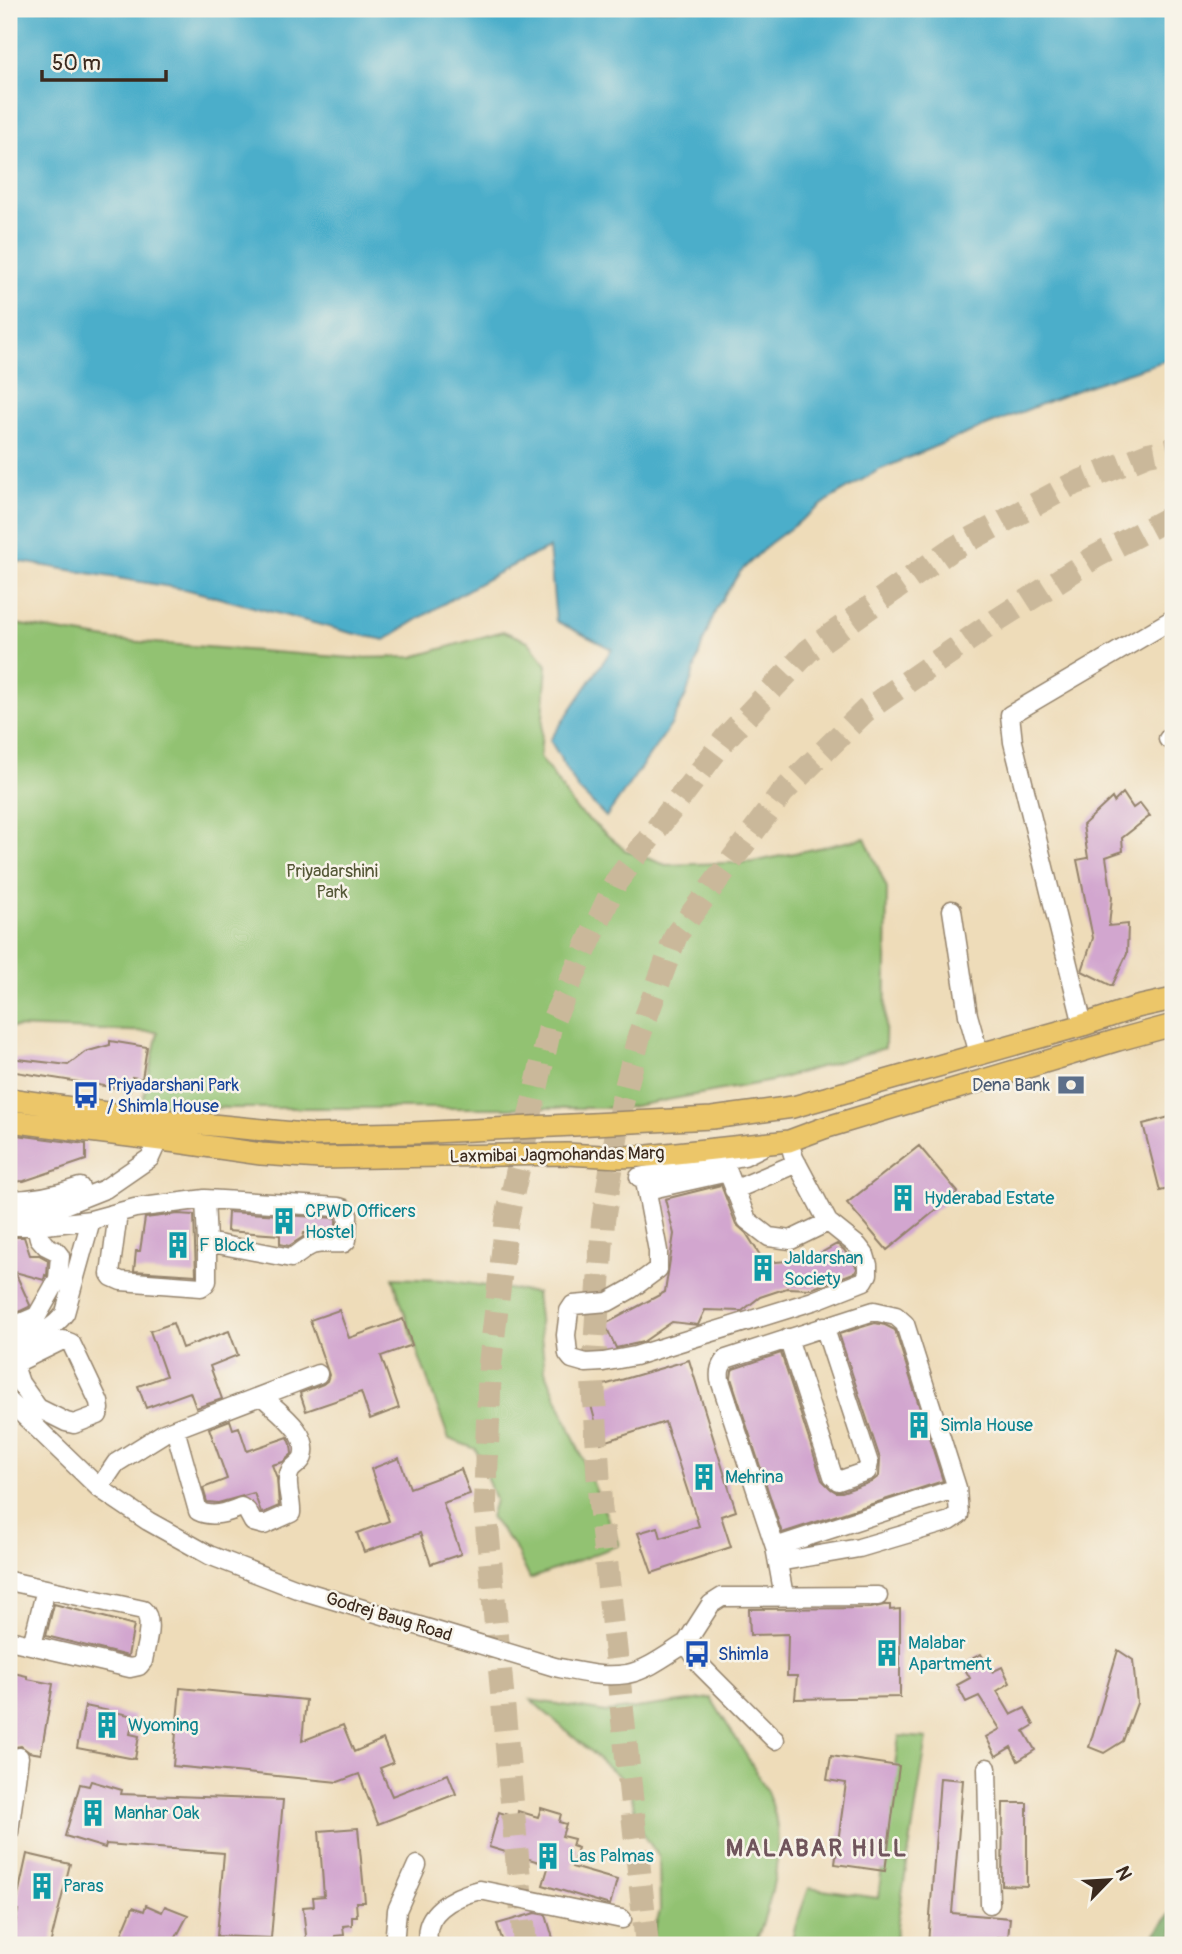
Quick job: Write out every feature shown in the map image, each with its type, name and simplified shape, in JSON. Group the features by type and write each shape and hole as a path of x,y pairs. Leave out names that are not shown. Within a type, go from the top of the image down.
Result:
{"main road":[{"name":"Laxmibai Jagmohandas Marg","path":"9,1121 157,1130 314,1135 413,1133 712,1118 793,1107 1173,999"},
{"name":"Laxmibai Jagmohandas Marg","path":"9,1099 261,1154 345,1158 567,1154 619,1157 779,1142 1173,1025"},
{"path":"1006,1046 1014,1071"}],"street":[{"path":"1083,1024 1013,741 1010,715 1173,619"},
{"path":"952,910 968,1015 979,1054"},
{"path":"1114,1015 1118,1040"},
{"path":"9,1213 28,1213 101,1180 118,1179 150,1158 157,1130"},
{"path":"779,1142 797,1163 828,1222 865,1255 868,1274 864,1281 813,1301 635,1356 586,1363 572,1359 568,1354 566,1335 569,1311 573,1305 608,1302 658,1269 643,1181 744,1156 779,1142"},
{"path":"734,1190 797,1163"},
{"path":"643,1181 728,1172 747,1220 769,1237 791,1240 828,1222"},
{"path":"118,1213 110,1274 112,1278 201,1287 207,1280 205,1199"},
{"path":"9,1226 92,1220 118,1213 205,1199 339,1207 345,1209 348,1215 347,1240 314,1244 291,1258 207,1242"},
{"path":"9,1200 60,1200"},
{"path":"10,1354 48,1330 65,1313 92,1220"},
{"path":"9,1325 16,1325 37,1316 58,1279 60,1256 39,1238 36,1226"},
{"path":"776,1554 859,1548 950,1521 959,1515 957,1488 905,1324 896,1316 874,1311 726,1359 721,1364 720,1380 776,1554 784,1596"},
{"path":"788,1338 833,1476 838,1481 842,1480 867,1471 869,1463 824,1326"},
{"path":"67,1340 71,1343 99,1402 97,1415 74,1423 66,1422 38,1408 20,1383 10,1354 67,1340"},
{"path":"99,1488 116,1464 154,1439 318,1374"},
{"path":"175,1429 198,1511 215,1515 241,1507 247,1511 253,1522 264,1525 291,1513 288,1476 290,1469 300,1463 304,1454 304,1442 300,1432 262,1396"},
{"name":"Godrej Baug Road","path":"9,1401 99,1488 148,1521 209,1555 297,1589 555,1667 595,1675 628,1674 686,1643"},
{"path":"776,1554 957,1488"},
{"path":"9,1581 143,1610 149,1622 143,1661 139,1666 130,1668 9,1640"},
{"path":"32,1645 46,1589"},
{"path":"775,1740 702,1667 686,1643 711,1604 722,1597 878,1596"},
{"path":"9,1832 19,1757"},
{"path":"987,1768 990,1904"},
{"path":"394,1945 397,1910 418,1865"},
{"path":"428,1945 429,1921 439,1909 465,1893 480,1890 622,1919"}],"green space":[{"name":"Priyadarshini Park","path":"9,623 114,640 352,658 413,657 503,631 528,641 547,665 540,757 576,809 625,850 666,865 753,862 865,838 887,888 885,1048 772,1081 623,1108 230,1108 142,1104 158,1032 9,1027"},
{"path":"393,1278 444,1280 536,1293 545,1370 619,1545 530,1579 514,1546 490,1517 495,1500 476,1449 449,1439"},
{"path":"711,1698 761,1780 774,1810 778,1849 772,1889 755,1945 649,1945 660,1911 659,1857 637,1825 630,1786 531,1700 606,1712"},
{"path":"899,1736 927,1738 894,1945 791,1945 809,1888 878,1898"},
{"path":"1173,1910 1173,1945 1147,1945"}],"water":[{"path":"9,9 1173,9 1173,358 1090,385 879,470 830,499 769,544 740,572 717,607 687,693 671,725 606,817 578,789 550,740 612,649 556,621 549,548 466,591 385,640 189,590 9,560"}],"building":[{"path":"1123,793 1133,808 1140,803 1150,816 1122,838 1123,851 1106,857 1112,897 1109,926 1128,924 1127,954 1112,986 1082,971 1093,938 1077,860 1088,858 1083,825 1112,798 1114,802"},
{"path":"110,1041 147,1047 142,1079 132,1077 130,1090 9,1071 9,1058 68,1065 85,1052 110,1045"},
{"path":"1173,1116 1173,1188 1160,1191 1143,1124"},
{"path":"9,1134 86,1144 86,1160 24,1181 9,1182"},
{"name":"Hyderabad Estate","path":"919,1146 958,1192 887,1250 847,1203"},
{"name":"Jaldarshan Society","path":"721,1185 736,1224 746,1233 765,1263 810,1259 837,1244 857,1268 856,1272 811,1289 787,1288 760,1297 742,1311 705,1310 698,1325 672,1322 643,1342 616,1348 605,1324 665,1292 674,1234 665,1199"},
{"name":"CPWD Officers Hostel","path":"228,1212 336,1218 336,1232 304,1233 303,1237 289,1246 280,1244 280,1235 227,1231"},
{"name":"F Block","path":"194,1215 196,1275 134,1271 136,1251 140,1251 145,1218"},
{"path":"9,1237 24,1237 30,1255 39,1255 48,1260 47,1276 45,1275 44,1280 15,1272 30,1305 14,1314 9,1304"},
{"path":"339,1310 349,1338 403,1319 412,1345 381,1356 399,1408 370,1419 361,1392 306,1411 300,1393 323,1384 329,1375 310,1320"},
{"path":"173,1323 182,1348 229,1331 238,1355 210,1366 222,1399 196,1408 190,1392 146,1408 138,1386 166,1376 150,1331"},
{"name":"Simla House","path":"875,1323 895,1330 943,1481 782,1533 731,1378 732,1371 781,1353 822,1480 836,1492 842,1492 871,1482 879,1476 880,1459 839,1334"},
{"name":"Mehrina","path":"689,1360 736,1511 721,1516 731,1547 652,1573 638,1533 658,1527 661,1538 699,1526 665,1422 601,1443 587,1390"},
{"path":"230,1420 233,1429 239,1427 247,1451 288,1437 292,1454 283,1462 272,1465 277,1478 279,1506 261,1512 254,1493 218,1503 207,1502 203,1488 227,1479 209,1428"},
{"path":"399,1458 410,1488 461,1469 470,1494 443,1503 461,1554 431,1564 420,1533 364,1552 357,1533 389,1521 371,1469"},
{"path":"54,1604 134,1625 128,1656 46,1636"},
{"name":"Malabar Apartment","path":"890,1605 890,1610 900,1609 900,1697 795,1699 797,1676 787,1676 788,1634 750,1635 749,1609 871,1608"},
{"path":"1118,1650 1133,1660 1137,1703 1123,1741 1104,1753 1089,1747"},
{"path":"981,1654 992,1672 1002,1667 1010,1683 997,1691 1011,1715 1025,1708 1034,1725 1024,1731 1035,1750 1018,1761 1011,1747 996,1756 986,1737 1000,1729 979,1696 966,1702 957,1685 970,1678 962,1664"},
{"path":"9,1672 53,1684 41,1754 29,1752 21,1746 9,1748"},
{"path":"180,1688 306,1700 302,1741 343,1725 354,1752 383,1739 393,1763 380,1768 392,1796 448,1774 456,1794 378,1824 359,1774 338,1782 173,1766"},
{"name":"Wyoming","path":"85,1706 134,1716 130,1734 139,1736 135,1759 77,1748"},
{"path":"831,1756 899,1766 885,1871 835,1864 846,1783 827,1780"},
{"path":"940,1778 963,1780 952,1913 1010,1918 1008,1938 998,1937 997,1941 968,1939 968,1945 928,1944"},
{"path":"91,1781 122,1790 121,1794 283,1800 271,1938 217,1936 224,1853 106,1844 105,1848 65,1836 80,1784 89,1786"},
{"path":"1003,1803 1027,1803 1027,1886 1002,1885"},
{"name":"Las Palmas","path":"541,1808 561,1814 559,1822 566,1824 562,1836 574,1839 572,1846 578,1848 572,1867 617,1880 610,1905 543,1885 549,1865 489,1847 499,1812 517,1818 518,1811 538,1817"},
{"path":"358,1828 365,1902 356,1902 357,1916 352,1916 352,1925 343,1926 344,1935 335,1936 336,1945 307,1945 303,1907 314,1906 313,1897 324,1896 319,1831"},
{"name":"Paras","path":"27,1854 70,1864 50,1945 11,1945 18,1910 15,1909"},
{"path":"146,1905 162,1912 165,1906 188,1915 172,1945 117,1945 133,1907 144,1911"},
{"path":"535,1913 546,1915 555,1945 504,1945 497,1924"}],"tunnel":[{"path":"525,1945 485,1504 490,1364 507,1218 550,1027 616,882 725,739 808,651 949,551 1069,486 1148,454 1173,449"},
{"path":"647,1945 600,1504 593,1380 603,1221 621,1107 639,1036 676,935 782,793 865,711 997,620 1095,557 1173,516"}],"place":[{"name":"Dena Bank","path":"1071,1085"},
{"name":"Priyadarshani Park / Shimla House","path":"86,1095"},
{"name":"Hyderabad Estate","path":"903,1198"},
{"name":"CPWD Officers Hostel","path":"284,1221"},
{"name":"F Block","path":"178,1245"},
{"name":"Jaldarshan Society","path":"763,1268"},
{"name":"Simla House","path":"919,1425"},
{"name":"Mehrina","path":"704,1477"},
{"name":"Malabar Apartment","path":"887,1653"},
{"name":"Shimla","path":"697,1654"},
{"name":"Wyoming","path":"107,1725"},
{"name":"Manhar Oak","path":"93,1813"},
{"name":"Las Palmas","path":"548,1856"},
{"name":"Paras","path":"42,1886"}],"district":[{"name":"MALABAR HILL","path":"817,1848"}]}
